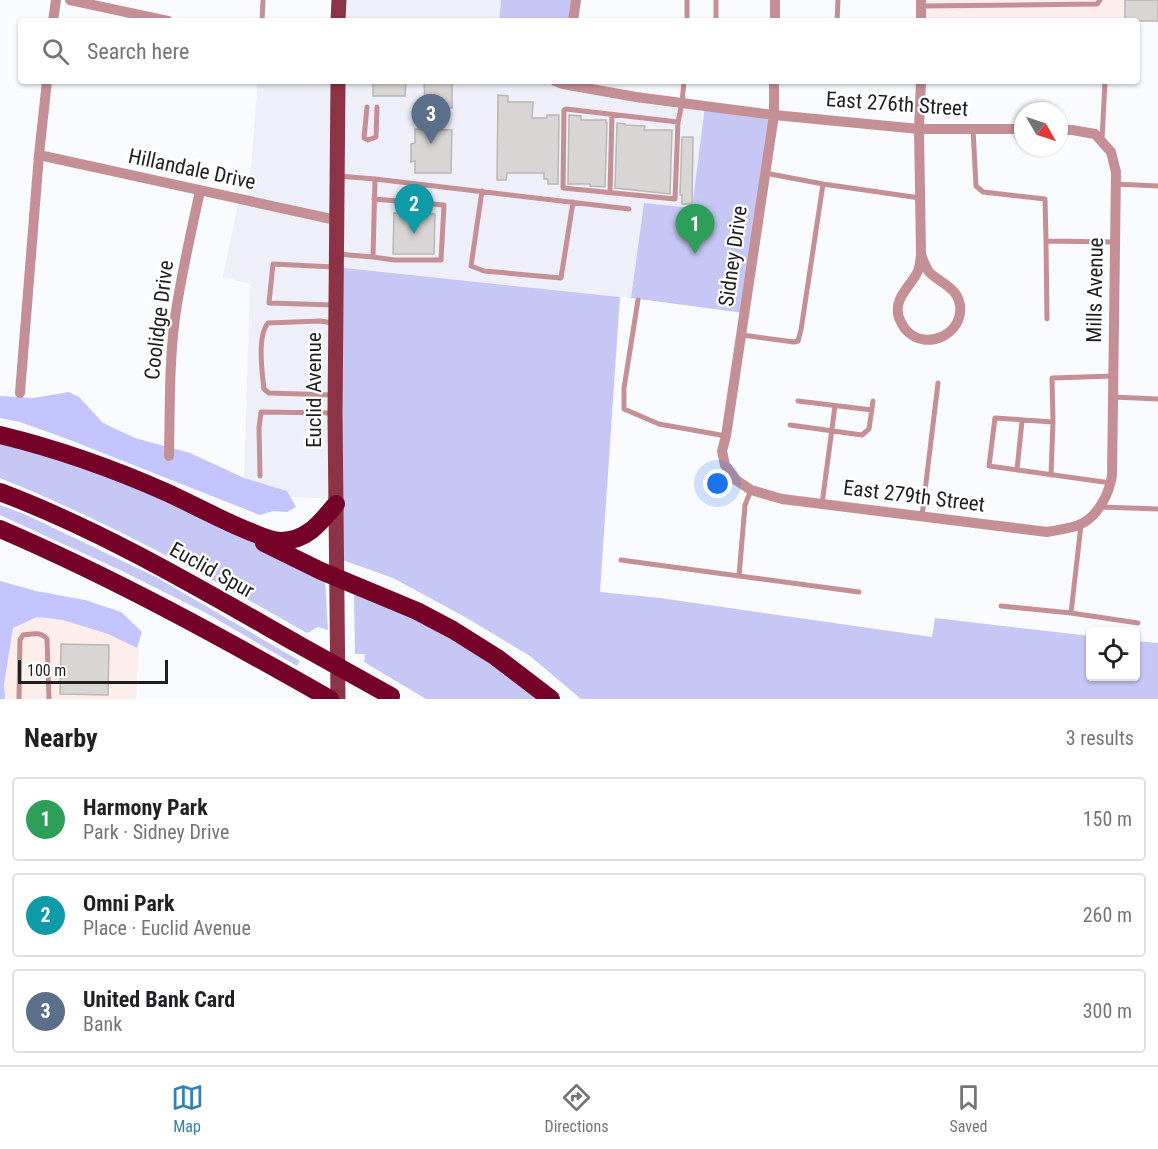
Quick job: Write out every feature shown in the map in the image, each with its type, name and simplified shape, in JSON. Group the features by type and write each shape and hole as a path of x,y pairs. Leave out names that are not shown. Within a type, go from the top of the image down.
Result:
{"highway":[{"path":"0,435 101,466 169,493 338,578 407,607 453,630 496,657 551,699"},
{"name":"Euclid Spur","path":"0,492 72,523 137,555 393,698"},
{"path":"236,526 273,540 291,540 311,531 336,504"},
{"path":"0,529 95,572 330,699"},
{"path":"295,679 320,699"}],"main road":[{"path":"338,18 339,0"},
{"name":"Euclid Avenue","path":"338,84 335,413 338,699"}],"street":[{"path":"53,18 56,0"},
{"path":"70,0 154,18"},
{"path":"573,18 576,0"},
{"path":"775,0 775,18"},
{"path":"20,393 47,84"},
{"name":"East 276th Street","path":"571,84 636,97 774,115 919,129 1014,129"},
{"name":"Sidney Drive","path":"726,435 774,115 774,84"},
{"path":"921,84 919,129 921,255 919,270 899,299 897,311 906,330 914,336 924,340 937,339 948,334 956,325 960,314 959,302 954,292 928,271 921,255"},
{"path":"1068,130 1095,134 1102,142"},
{"name":"Mills Avenue","path":"1102,142 1111,152 1116,172 1112,479"},
{"name":"Hillandale Drive","path":"39,155 336,220"},
{"name":"Coolidge Drive","path":"169,456 171,364 175,318 200,191"},
{"name":"East 279th Street","path":"726,435 722,451 725,465 736,480 751,490 783,499 1047,532 1081,525"},
{"path":"1081,525 1097,511 1112,479"}],"lane":[{"path":"262,18 263,0"},
{"path":"687,0 687,18"},
{"path":"716,0 716,18"},
{"path":"837,0 837,18"},
{"path":"921,3 1097,4 1100,0"},
{"path":"678,122 564,110 563,188 675,200 678,122 684,84"},
{"path":"1102,142 1105,84"},
{"path":"367,107 364,138 368,140 376,137 377,107"},
{"path":"610,192 612,114"},
{"path":"973,129 976,186 983,192 1045,200 1047,319"},
{"path":"765,173 920,198"},
{"path":"337,175 629,209"},
{"path":"373,257 375,179"},
{"path":"741,335 798,341 824,184"},
{"path":"1115,184 1158,186"},
{"path":"482,191 471,266 484,271 561,278 573,202"},
{"path":"335,305 269,303 273,264 373,257 394,260 441,260 444,205 374,199"},
{"path":"1046,241 1115,242"},
{"path":"638,300 624,388 624,409 659,424 726,435"},
{"path":"335,323 268,322 264,327 262,345 264,388 269,393 335,395"},
{"path":"1051,475 1052,378 1113,376"},
{"path":"922,516 938,383"},
{"path":"1113,397 1158,399"},
{"path":"798,401 872,410"},
{"path":"790,425 862,435 869,429 873,401"},
{"path":"822,504 835,406"},
{"path":"260,476 261,412 335,413"},
{"path":"1053,422 994,418 989,466 1051,475 1112,479"},
{"path":"1017,470 1022,421"},
{"path":"739,576 745,505 751,490"},
{"path":"1099,507 1158,509"},
{"path":"1071,613 1081,525"},
{"path":"621,560 859,592"},
{"path":"1001,606 1138,623"},
{"path":"19,699 20,640 22,635 38,634 47,639 49,699"}],"shaded area":[{"path":"339,0 501,0 499,18 338,18"},
{"path":"501,0 576,0 573,18 499,18"},
{"path":"921,0 1158,0 1158,22 1140,22 1140,18 921,18"},
{"path":"258,84 573,84 705,106 692,209 644,203 631,298 336,267 336,499 290,497 244,478 250,284 223,277 239,199 248,201"},
{"path":"705,106 774,115 744,313 631,298 644,203 692,208"},
{"path":"336,267 620,297 600,592 660,598 932,637 935,618 1086,636 1086,681 1140,681 1140,641 1158,643 1158,699 581,699 530,656 465,617 393,578 337,558"},
{"path":"69,392 79,397 103,423 135,438 190,453 244,478 287,491 296,507 287,512 273,511 260,515 70,440 20,422 0,418 0,396 33,398"},
{"path":"0,443 47,455 120,479 272,550 325,579 328,630 318,627 307,633 156,550 79,512 0,478"},
{"path":"0,505 24,514 156,577 300,661 297,666 206,613 120,570 0,515"},
{"path":"0,581 36,591 85,600 121,612 142,632 137,648 108,634 63,620 37,617 13,628 4,684 5,699 0,699"},
{"path":"354,595 363,595 415,618 471,648 540,699 426,699 364,662 365,654 355,654"},
{"path":"37,617 64,620 108,634 137,648 139,642 136,699 5,699 4,684 13,628"}],"building":[{"path":"1125,0 1158,0 1158,21 1125,18"},
{"path":"373,84 406,84 405,96 373,96"},
{"path":"424,84 452,84 452,108 425,107"},
{"path":"498,95 508,96 508,102 533,102 532,118 559,115 558,184 548,184 548,179 544,179 544,173 507,173 506,180 497,180"},
{"path":"569,115 581,116 581,120 606,120 605,187 568,184"},
{"path":"617,123 645,126 644,130 672,130 670,194 615,188"},
{"path":"415,129 452,130 451,173 415,173 415,161 411,162 411,144 415,143"},
{"path":"682,137 693,137 692,204 682,204 682,195 680,195"},
{"path":"394,213 435,214 434,254 393,254"},
{"path":"61,644 109,645 108,695 60,694"}],"place":[{"name":"United Bank Card","path":"431,144"},
{"name":"Omni Park","path":"414,234"},
{"name":"Harmony Park","path":"695,254"}]}
